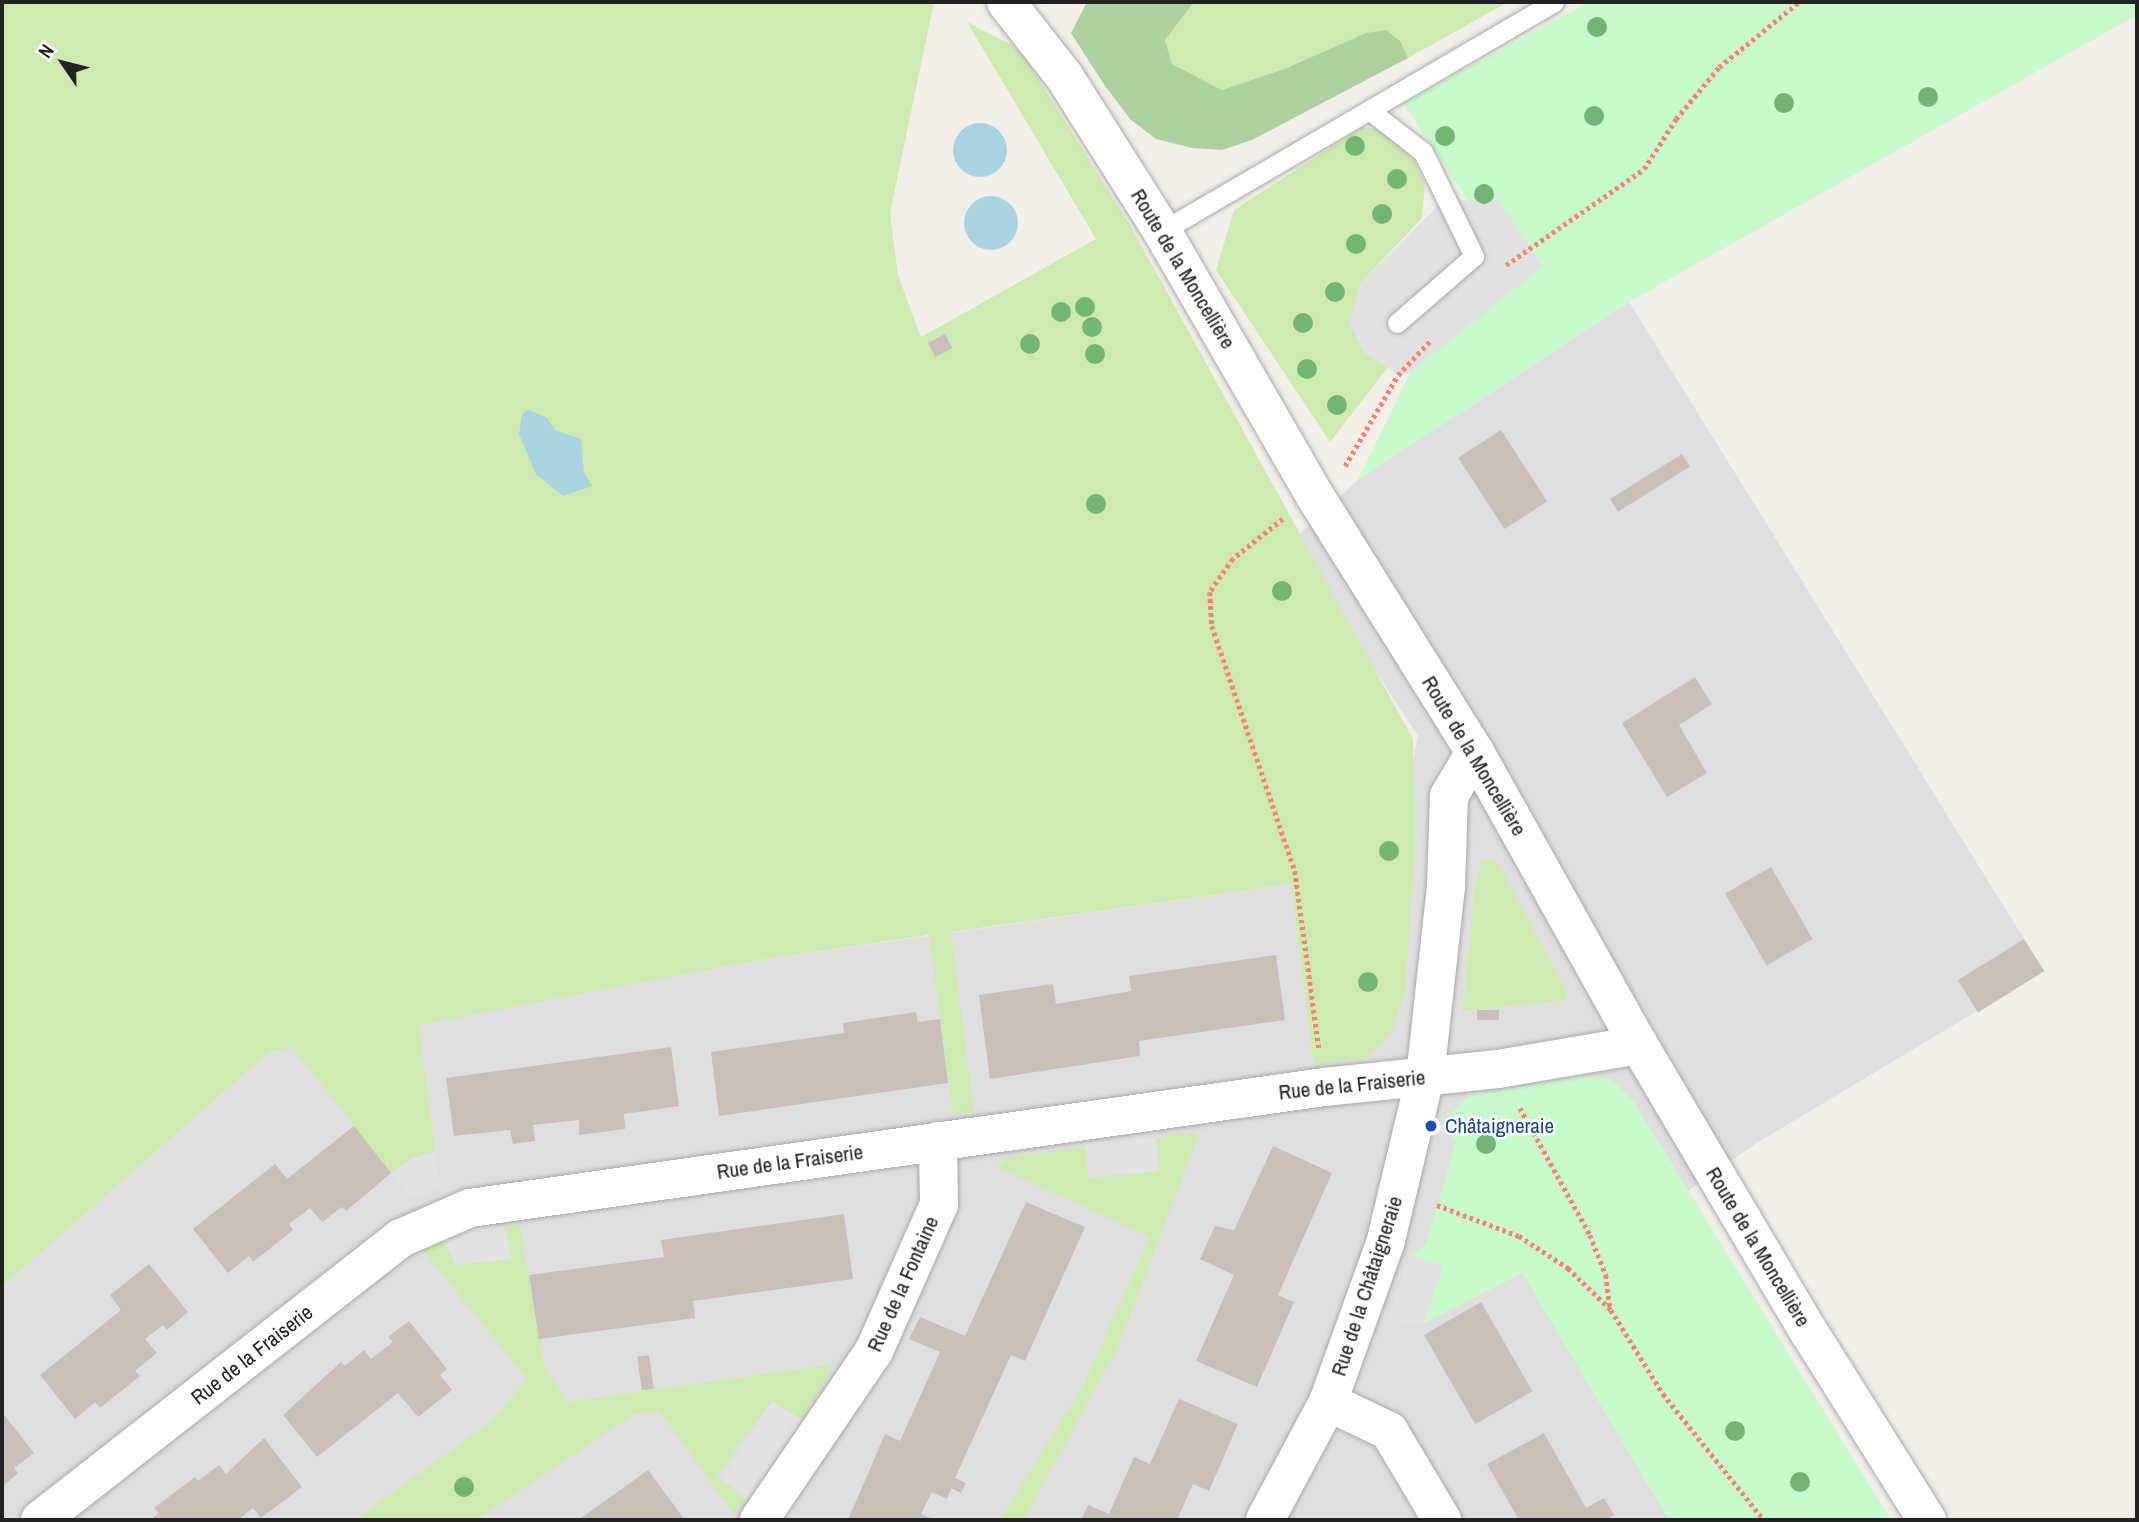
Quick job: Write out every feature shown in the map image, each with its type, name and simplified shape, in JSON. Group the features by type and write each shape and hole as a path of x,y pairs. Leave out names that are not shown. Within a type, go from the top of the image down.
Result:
{"street":[{"name":"Route de la Moncellière","path":"1006,2 1064,76 1163,231 1315,496 1475,752 1639,1045 1809,1332 1927,1520"},
{"name":"Rue de la Châtaigneraie","path":"1265,1520 1328,1402 1385,1244 1425,1077 1446,886 1449,796 1475,752"},
{"name":"Rue de la Fraiserie","path":"40,1520 401,1238 470,1208 1324,1087 1425,1077 1639,1045"},
{"name":"Rue de la Fontaine","path":"759,1520 874,1352 939,1204 938,1141"},
{"path":"1328,1402 1389,1431 1442,1520"}],"lane":[{"path":"1163,231 1554,2"},
{"path":"1369,110 1423,152 1474,256 1397,323"}],"path":[{"path":"1499,270 1644,169 1676,119 1719,67 1799,2"},
{"path":"1324,1087 1295,872 1212,626 1210,592 1233,559 1341,473 1398,375 1435,336"},
{"path":"1519,1106 1585,1225 1606,1275 1611,1310"},
{"path":"1400,1185 1433,1204 1519,1237 1568,1268 1611,1310 1663,1394 1764,1520"}],"shaded area":[{"path":"1444,200 1499,200 1543,266 1410,373 1398,375 1363,351 1350,323 1360,284"},
{"path":"1629,302 2044,971 1755,1144 1676,1199 1861,1520 2,1520 2,1287 270,1052 766,959 1291,884 1398,841 1418,736 1291,542 1358,480"},
{"path":"1156,1138 1159,1171 1088,1177 1085,1144"},
{"path":"435,1152 440,1186 411,1198 391,1173 413,1158"},
{"path":"504,1226 512,1259 456,1265 441,1238"},
{"path":"1408,1256 1443,1265 1423,1324 1417,1328 1389,1319"},
{"path":"772,1401 803,1420 753,1500 722,1481"}],"green space":[{"path":"2,2 934,2 890,213 898,275 921,337 1096,239 967,22 1008,43 1024,56 1130,225 1413,739 1415,848 1405,992 1391,1035 1368,1057 1314,1066 1291,884 951,932 974,1112 953,1115 929,935 766,959 419,1025 435,1152 413,1158 391,1173 293,1048 270,1052 2,1287"},
{"path":"1087,2 1194,2 1165,40 1172,64 1222,90 1287,68 1366,33 1386,30 1401,42 1408,58 1252,140 1222,150 1192,148 1156,139 1130,119 1103,83 1071,33"},
{"path":"1194,2 1508,2 1408,58 1401,42 1287,68 1222,90 1172,64 1165,40"},
{"path":"1589,2 2137,2 2137,15 1629,302 1358,480 1410,373 1543,265 1499,201 1467,200 1403,103"},
{"path":"1362,127 1376,129 1398,142 1415,161 1425,185 1422,218 1360,284 1363,351 1388,367 1330,442 1216,270 1234,210"},
{"path":"1491,859 1500,866 1567,992 1566,1000 1463,1011 1475,886 1482,863"},
{"path":"1590,1075 1613,1081 1634,1102 1891,1520 1669,1520 1522,1273 1423,1324 1443,1266 1412,1256 1426,1245 1456,1141 1440,1125 1469,1096"},
{"path":"1191,1133 1199,1135 1118,1347 1024,1520 1000,1520 1083,1386 1150,1237 996,1167 1010,1157 1086,1147 1093,1178 1159,1171 1156,1138"},
{"path":"520,1225 544,1365 567,1402 835,1364 802,1420 772,1401 716,1477 747,1499 734,1514 660,1412 634,1414 477,1520 355,1520 493,1420 527,1379 423,1250 441,1238 512,1258 504,1226"}],"water":[{"path":"980,123 999,131 1007,150 999,169 980,177 961,169 953,150 961,131"},
{"path":"991,196 1010,204 1018,223 1010,242 991,250 972,242 964,223 972,204"},
{"path":"529,410 547,418 555,430 581,439 584,473 592,486 563,496 536,474 519,434 522,414"}],"building":[{"path":"945,334 952,348 935,357 928,343"},
{"path":"1501,430 1547,501 1505,529 1458,458"},
{"path":"1682,454 1690,467 1618,512 1610,499"},
{"path":"1695,677 1712,704 1679,725 1707,773 1667,797 1622,723"},
{"path":"1771,867 1812,939 1767,965 1725,894"},
{"path":"2024,939 2044,971 1978,1013 1958,980"},
{"path":"1276,955 1285,1020 1139,1041 1140,1056 990,1079 979,995 1053,984 1056,1004 1131,991 1129,976"},
{"path":"1477,1010 1499,1010 1499,1020 1477,1020"},
{"path":"916,1012 918,1022 940,1019 948,1083 719,1116 711,1052 844,1033 843,1023"},
{"path":"671,1047 679,1106 624,1114 625,1129 579,1135 579,1120 533,1125 535,1141 513,1144 510,1130 454,1136 446,1078"},
{"path":"354,1126 391,1173 346,1211 342,1207 322,1222 310,1208 289,1224 293,1230 253,1262 249,1256 228,1273 193,1229 275,1164 287,1179"},
{"path":"1273,1146 1332,1173 1278,1295 1294,1302 1257,1387 1196,1361 1234,1275 1200,1259 1215,1226 1234,1230"},
{"path":"1026,1202 1085,1227 1025,1361 1011,1355 955,1478 966,1483 961,1493 951,1488 947,1499 932,1492 921,1514 935,1520 848,1520 885,1434 900,1441 940,1352 909,1339 920,1317 965,1336"},
{"path":"844,1214 853,1279 693,1301 695,1318 539,1339 529,1275 664,1257 661,1240"},
{"path":"149,1264 188,1312 167,1330 163,1325 145,1339 157,1353 135,1371 140,1376 100,1408 95,1402 75,1419 40,1375 121,1310 110,1295"},
{"path":"1481,1302 1532,1391 1475,1424 1424,1335"},
{"path":"409,1321 447,1369 440,1375 452,1390 418,1417 398,1393 317,1457 283,1415 341,1362 345,1366 364,1350 371,1359 393,1342 388,1337"},
{"path":"649,1355 654,1389 642,1390 637,1357"},
{"path":"1179,1399 1238,1424 1209,1491 1193,1484 1177,1520 1081,1520 1088,1505 1109,1514 1134,1457 1150,1464"},
{"path":"2,1412 34,1453 14,1468 18,1473 2,1487"},
{"path":"1544,1433 1586,1508 1604,1498 1614,1515 1605,1520 1519,1520 1487,1464"},
{"path":"264,1438 302,1487 261,1518 253,1508 238,1520 150,1520 159,1513 154,1508 195,1477 198,1481 219,1465 226,1474"},
{"path":"648,1470 685,1520 579,1520 584,1516"}],"place":[{"name":"Châtaigneraie","path":"1431,1126"}]}
